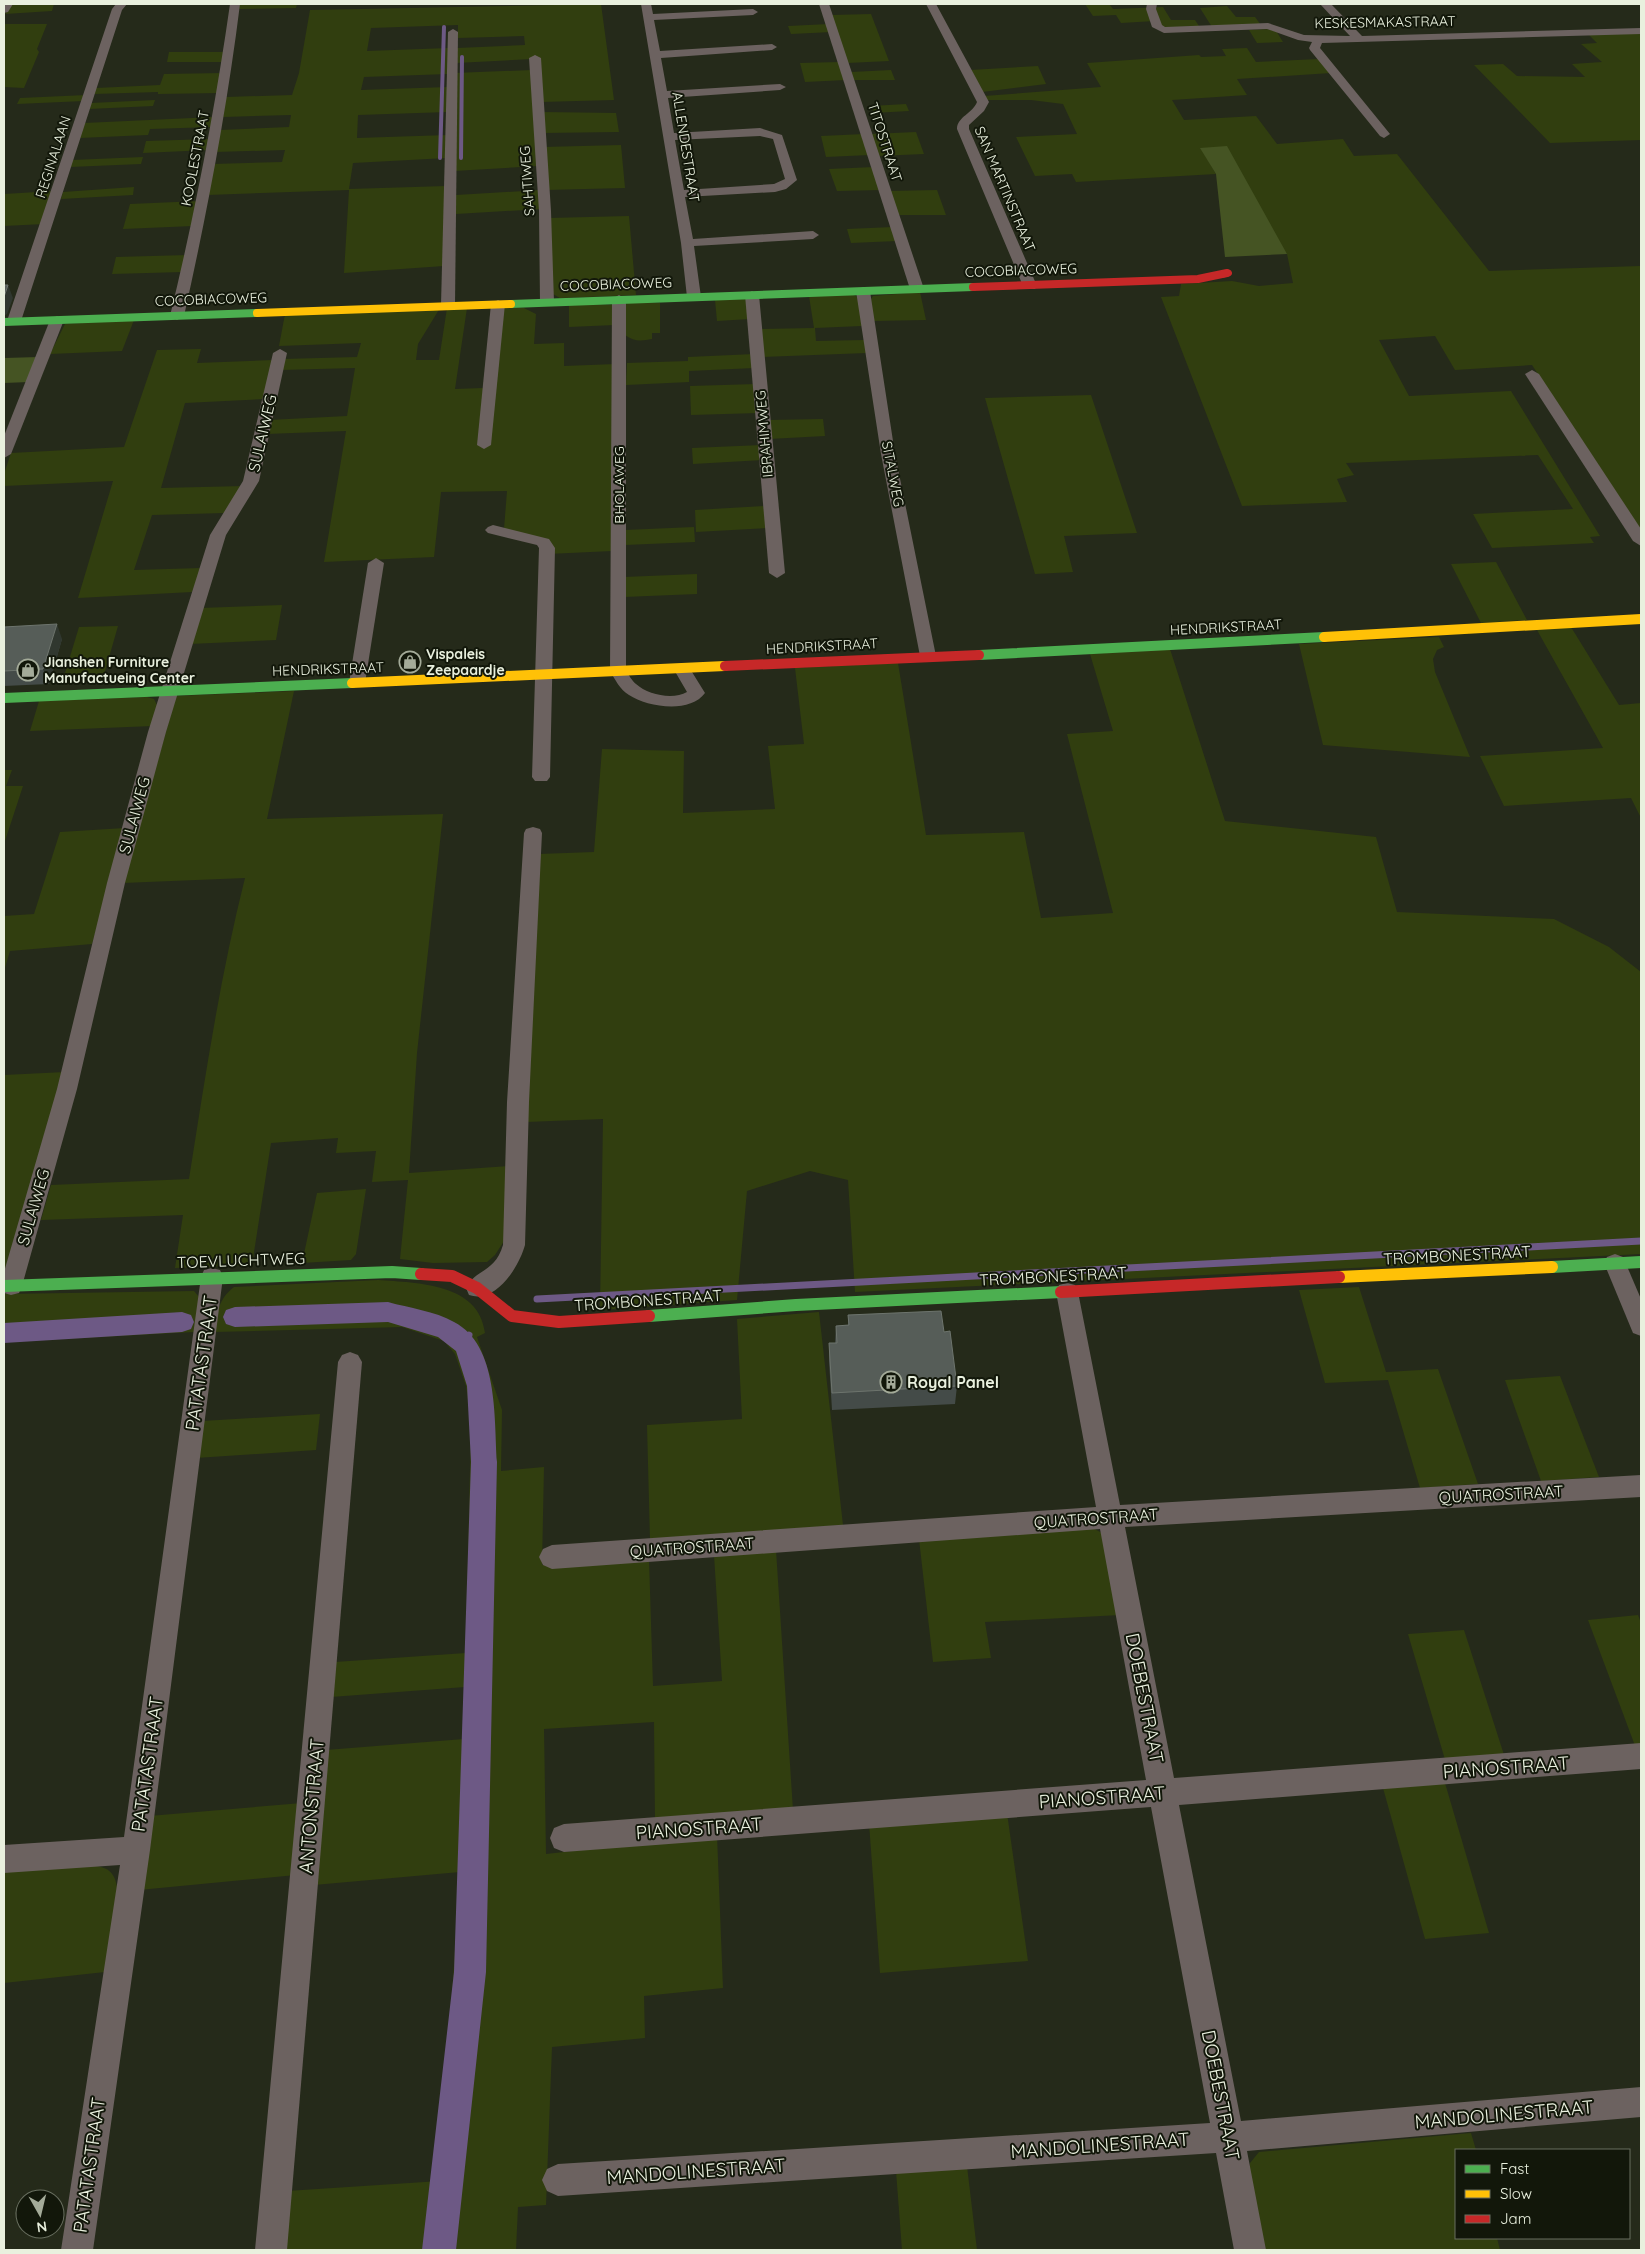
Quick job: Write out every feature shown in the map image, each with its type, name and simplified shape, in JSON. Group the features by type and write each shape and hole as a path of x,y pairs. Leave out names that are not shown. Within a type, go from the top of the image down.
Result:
{"street":[{"path":"4,10 8,4"},
{"name":"REGINALAAN","path":"9,322 114,19 122,4"},
{"name":"KOOLESTRAAT","path":"177,316 195,238 223,93 235,4"},
{"name":"ALLENDESTRAAT","path":"646,4 679,194 694,297"},
{"name":"TITOSTRAAT","path":"824,4 916,289"},
{"name":"SAN MARTINSTRAAT","path":"931,4 983,102 980,109 963,124 962,129 1030,286"},
{"name":"KESKESMAKASTRAAT","path":"1152,4 1151,9 1157,27 1164,30 1268,26 1302,38 1319,40 1641,31"},
{"path":"1324,4 1358,38"},
{"path":"649,17 753,12"},
{"path":"448,305 453,32"},
{"path":"1319,40 1314,48 1384,134"},
{"path":"656,55 772,47"},
{"name":"SAHTIWEG","path":"535,58 545,211 547,302"},
{"path":"662,95 780,87"},
{"path":"669,137 760,132 773,135 778,137 791,180 782,186 774,188 679,194"},
{"path":"687,244 813,235"},
{"name":"COCOBIACOWEG","path":"9,322 448,305 1030,286 1198,279 1229,273"},
{"name":"SITALWEG","path":"863,291 888,454 928,656"},
{"name":"IBRAHIMWEG","path":"752,295 777,573"},
{"name":"BHOLAWEG","path":"618,671 620,299"},
{"path":"484,445 498,304"},
{"path":"4,454 57,320"},
{"name":"SULAIWEG","path":"7,1286 67,1089 116,883 170,691 218,535 251,481 280,353"},
{"path":"1532,374 1641,541"},
{"path":"493,530 543,542 547,546 541,777"},
{"path":"357,683 376,563"},
{"name":"HENDRIKSTRAAT","path":"4,698 545,675 1412,634 1641,619"},
{"path":"618,671 630,688 640,693 658,699 683,701 692,698 696,693 681,668"},
{"path":"477,1288 502,1272 510,1262 514,1245 519,1082 533,833"},
{"name":"TROMBONESTRAAT","path":"477,1288 512,1316 559,1322 796,1305 1641,1262"},
{"path":"1614,1264 1641,1326"},
{"name":"TOEVLUCHTWEG","path":"7,1286 212,1277 392,1272 452,1276 477,1288"},
{"name":"PATATASTRAAT","path":"77,2250 136,1850 212,1277"},
{"name":"DOEBESTRAAT","path":"1067,1292 1250,2250"},
{"name":"ANTONSTRAAT","path":"271,2250 350,1362"},
{"name":"QUATROSTRAAT","path":"552,1557 1110,1517 1641,1486"},
{"name":"PIANOSTRAAT","path":"564,1838 1641,1756"},
{"path":"4,1858 136,1850"},
{"name":"MANDOLINESTRAAT","path":"558,2180 1229,2137 1641,2102"}],"green space":[{"path":"11,4 54,4 52,11 5,14"},
{"path":"238,4 297,4 296,8 238,9"},
{"path":"601,4 614,100 541,102 532,59 456,63 457,48 525,45 524,36 458,38 458,25 371,28 367,51 449,48 448,74 364,77 361,90 448,87 448,112 358,115 357,138 448,135 447,158 353,163 349,189 446,186 444,266 344,273 349,190 207,195 213,164 282,162 285,150 215,152 220,130 289,127 291,115 223,117 226,97 292,95 299,73 310,10"},
{"path":"1085,4 1109,4 1113,9 1163,7 1171,20 1195,20 1199,26 1160,28 1155,21 1121,23 1116,15 1093,16"},
{"path":"1227,6 1236,17 1255,17 1261,25 1212,27 1200,8"},
{"path":"871,14 889,61 847,63 832,15"},
{"path":"4,24 47,24 37,49 39,52 24,88 4,87"},
{"path":"829,24 832,32 791,34 788,26"},
{"path":"1275,29 1283,42 1257,43 1249,30"},
{"path":"1641,31 1641,140 1550,143 1474,65 1503,64 1517,76 1585,77 1572,64 1602,62 1581,44 1597,43 1586,32"},
{"path":"1247,48 1256,62 1319,59 1331,73 1237,79 1247,95 1172,100 1184,120 1256,116 1277,144 1343,139 1354,156 1397,154 1489,271 1641,266 1641,531 1532,365 1455,370 1435,336 1379,340 1409,396 1511,391 1600,536 1590,537 1594,543 1492,548 1473,514 1573,509 1538,455 1346,463 1354,475 1337,479 1347,502 1242,506 1161,297 1179,296 1181,284 1232,281 1259,286 1293,283 1287,254 1201,148 1216,174 1076,182 1072,174 1035,176 1016,137 1077,134 1063,104 1031,100 987,100 984,96 1101,87 1087,63 1199,55 1201,57 1226,56 1222,49"},
{"path":"169,52 225,52 223,62 167,62"},
{"path":"840,62 846,80 805,82 800,63"},
{"path":"1038,66 1046,84 982,92 970,70"},
{"path":"532,70 538,166 454,171 454,73"},
{"path":"891,70 895,80 854,80 851,72"},
{"path":"224,73 220,93 94,94 96,88 160,85 164,74"},
{"path":"86,95 84,101 17,104 20,98"},
{"path":"155,100 153,106 89,109 91,103"},
{"path":"906,104 909,111 874,113 871,106"},
{"path":"541,112 616,113 619,132 542,133"},
{"path":"214,117 212,127 150,129 148,135 79,138 84,123"},
{"path":"916,132 924,154 878,156 871,134"},
{"path":"864,134 870,155 826,157 821,136"},
{"path":"210,139 208,150 143,153 146,141"},
{"path":"621,145 625,188 546,190 543,147"},
{"path":"1227,146 1287,254 1225,257 1216,174 1200,148"},
{"path":"143,157 141,164 70,167 72,160"},
{"path":"874,167 881,190 837,191 829,169"},
{"path":"134,187 133,195 61,199 63,192"},
{"path":"540,190 542,209 456,214 456,195"},
{"path":"937,190 946,215 897,215 889,191"},
{"path":"54,191 44,224 4,226 4,194"},
{"path":"199,201 193,226 123,229 130,204"},
{"path":"629,216 636,295 560,298 553,294 549,218"},
{"path":"893,227 897,241 851,243 847,229"},
{"path":"188,255 183,272 112,274 116,257"},
{"path":"920,292 926,320 873,321 871,299 873,296"},
{"path":"853,295 858,297 862,326 815,328 816,341 864,340 867,353 762,357 759,329 814,328 809,296"},
{"path":"747,299 750,319 717,321 715,300"},
{"path":"628,303 660,303 660,333 652,333 652,339 641,340 635,340 625,335 625,305"},
{"path":"569,304 612,305 615,325 569,327"},
{"path":"440,308 418,344 416,360 439,360 447,308 467,308 455,389 483,388 494,308 524,308 536,314 534,344 564,343 564,366 616,364 612,551 548,554 548,542 504,529 507,491 441,492 434,557 324,562 346,431 266,434 269,420 347,416 355,368 281,370 283,359 357,357 361,343 279,346 285,314"},
{"path":"134,320 122,351 50,354 65,324"},
{"path":"201,349 197,363 273,360 265,399 185,403 161,488 244,486 225,513 152,515 134,570 202,568 192,592 78,598 113,481 4,486 4,474 11,453 124,447 157,350"},
{"path":"754,354 755,368 689,371 689,382 626,385 627,363 688,361 688,357"},
{"path":"39,357 29,382 4,383 4,358"},
{"path":"756,384 759,413 691,415 690,386"},
{"path":"1091,395 1137,533 1064,536 1073,572 1035,574 985,398"},
{"path":"823,419 825,436 769,439 768,420"},
{"path":"762,445 763,460 693,464 692,448"},
{"path":"766,506 768,528 696,532 695,510"},
{"path":"694,527 695,542 625,545 625,530"},
{"path":"1496,562 1527,620 1481,623 1451,564"},
{"path":"697,574 697,594 624,597 624,577"},
{"path":"282,605 276,640 190,644 200,608"},
{"path":"118,626 102,682 62,683 79,627"},
{"path":"1571,627 1619,705 1641,703 1641,818 1631,798 1504,806 1480,756 1603,748 1537,630"},
{"path":"1439,637 1444,647 1437,650 1433,659 1435,672 1470,757 1323,745 1299,644"},
{"path":"1170,649 1225,821 1376,837 1397,912 1554,919 1609,947 1641,972 1641,1254 855,1292 848,1180 810,1171 747,1191 737,1300 600,1310 603,1119 526,1122 539,854 594,852 602,749 684,751 683,813 775,809 768,746 804,744 795,668 898,663 926,835 1024,832 1041,918 1113,913 1067,734 1113,731 1090,654"},
{"path":"294,691 267,819 443,814 417,1053 409,1173 509,1166 506,1238 495,1255 487,1262 433,1263 400,1259 408,1180 372,1182 376,1151 336,1153 338,1138 271,1143 252,1265 175,1268 183,1215 41,1220 51,1185 189,1179 207,1065 245,878 123,883 176,696"},
{"path":"147,697 154,699 158,707 153,726 30,731 39,701"},
{"path":"4,770 12,770 6,786 23,786 4,844"},
{"path":"125,828 92,944 10,951 4,971 4,916 34,914 60,832"},
{"path":"65,1072 8,1268 4,1272 4,1075"},
{"path":"366,1189 356,1254 351,1260 302,1263 317,1193"},
{"path":"378,1280 428,1285 444,1289 459,1295 471,1304 480,1316 485,1333 477,1337 502,1410 501,1471 544,1467 542,1565 649,1559 653,1686 722,1681 714,1555 776,1550 793,1810 655,1821 654,1722 544,1729 546,1854 717,1835 723,1988 644,1996 645,2038 552,2047 546,2205 518,2207 516,2250 281,2250 287,2191 440,2181 460,1872 314,1885 326,1750 464,1739 465,1687 331,1697 335,1662 466,1653 471,1423 466,1386 455,1354 444,1341 402,1327 214,1332 221,1302 234,1287"},
{"path":"1359,1287 1386,1372 1438,1369 1478,1484 1420,1488 1388,1380 1325,1383 1299,1290"},
{"path":"194,1291 199,1297 194,1332 4,1342 5,1294"},
{"path":"819,1312 843,1525 650,1540 647,1425 742,1419 737,1319"},
{"path":"1560,1376 1599,1477 1541,1481 1505,1380"},
{"path":"320,1414 316,1450 196,1458 202,1421"},
{"path":"1091,1527 1102,1533 1120,1615 985,1622 991,1658 933,1662 919,1539"},
{"path":"1638,1615 1641,1623 1641,1750 1637,1751 1588,1620"},
{"path":"1464,1630 1505,1758 1446,1763 1408,1634"},
{"path":"1445,1783 1489,1933 1425,1939 1383,1788"},
{"path":"302,1803 296,1875 139,1890 149,1816"},
{"path":"1007,1813 1028,1961 880,1973 869,1823"},
{"path":"86,1865 107,1869 116,1881 117,1887 105,1972 4,1983 4,1871"},
{"path":"1471,2133 1476,2149 1455,2149 1455,2239 1497,2239 1500,2250 1262,2250 1249,2181 1250,2163 1259,2152"},
{"path":"967,2166 977,2250 902,2250 896,2171"}],"building":[{"path":"4,285 8,285 4,297"},
{"path":"57,624 43,669 4,671 4,627"},
{"name":"Royal Panel","path":"941,1311 944,1332 950,1331 957,1386 832,1393 829,1343 837,1343 836,1326 849,1325 848,1315"}],"waterway":[{"path":"440,158 444,27"},
{"path":"461,158 462,57"},
{"path":"537,1299 1641,1241"},
{"path":"235,1317 388,1312 446,1329 466,1345 480,1386 484,1462 470,1972 439,2250"},
{"path":"4,1333 182,1322"},
{"path":"466,1345 469,1335"}],"traffic: fast":[{"path":"511,304 973,287"},
{"path":"4,322 257,313"},
{"path":"979,655 1324,637"},
{"path":"4,698 352,683"},
{"path":"1552,1267 1641,1262"},
{"path":"4,1286 392,1272 421,1274"},
{"path":"649,1316 796,1305 1061,1292"}],"traffic: slow":[{"path":"257,313 511,304"},
{"path":"1324,637 1641,619"},
{"path":"352,683 725,666"},
{"path":"1339,1277 1552,1267"}],"traffic: jam":[{"path":"973,287 1198,279 1229,273"},
{"path":"725,666 979,655"},
{"path":"421,1274 452,1276 477,1288 512,1316 559,1322 649,1316"},
{"path":"1061,1292 1339,1277"}],"place":[{"name":"Vispaleis Zeepaardje","path":"410,662"},
{"name":"Jianshen Furniture Manufactueing Center","path":"28,670"},
{"name":"Royal Panel","path":"891,1382"}]}
